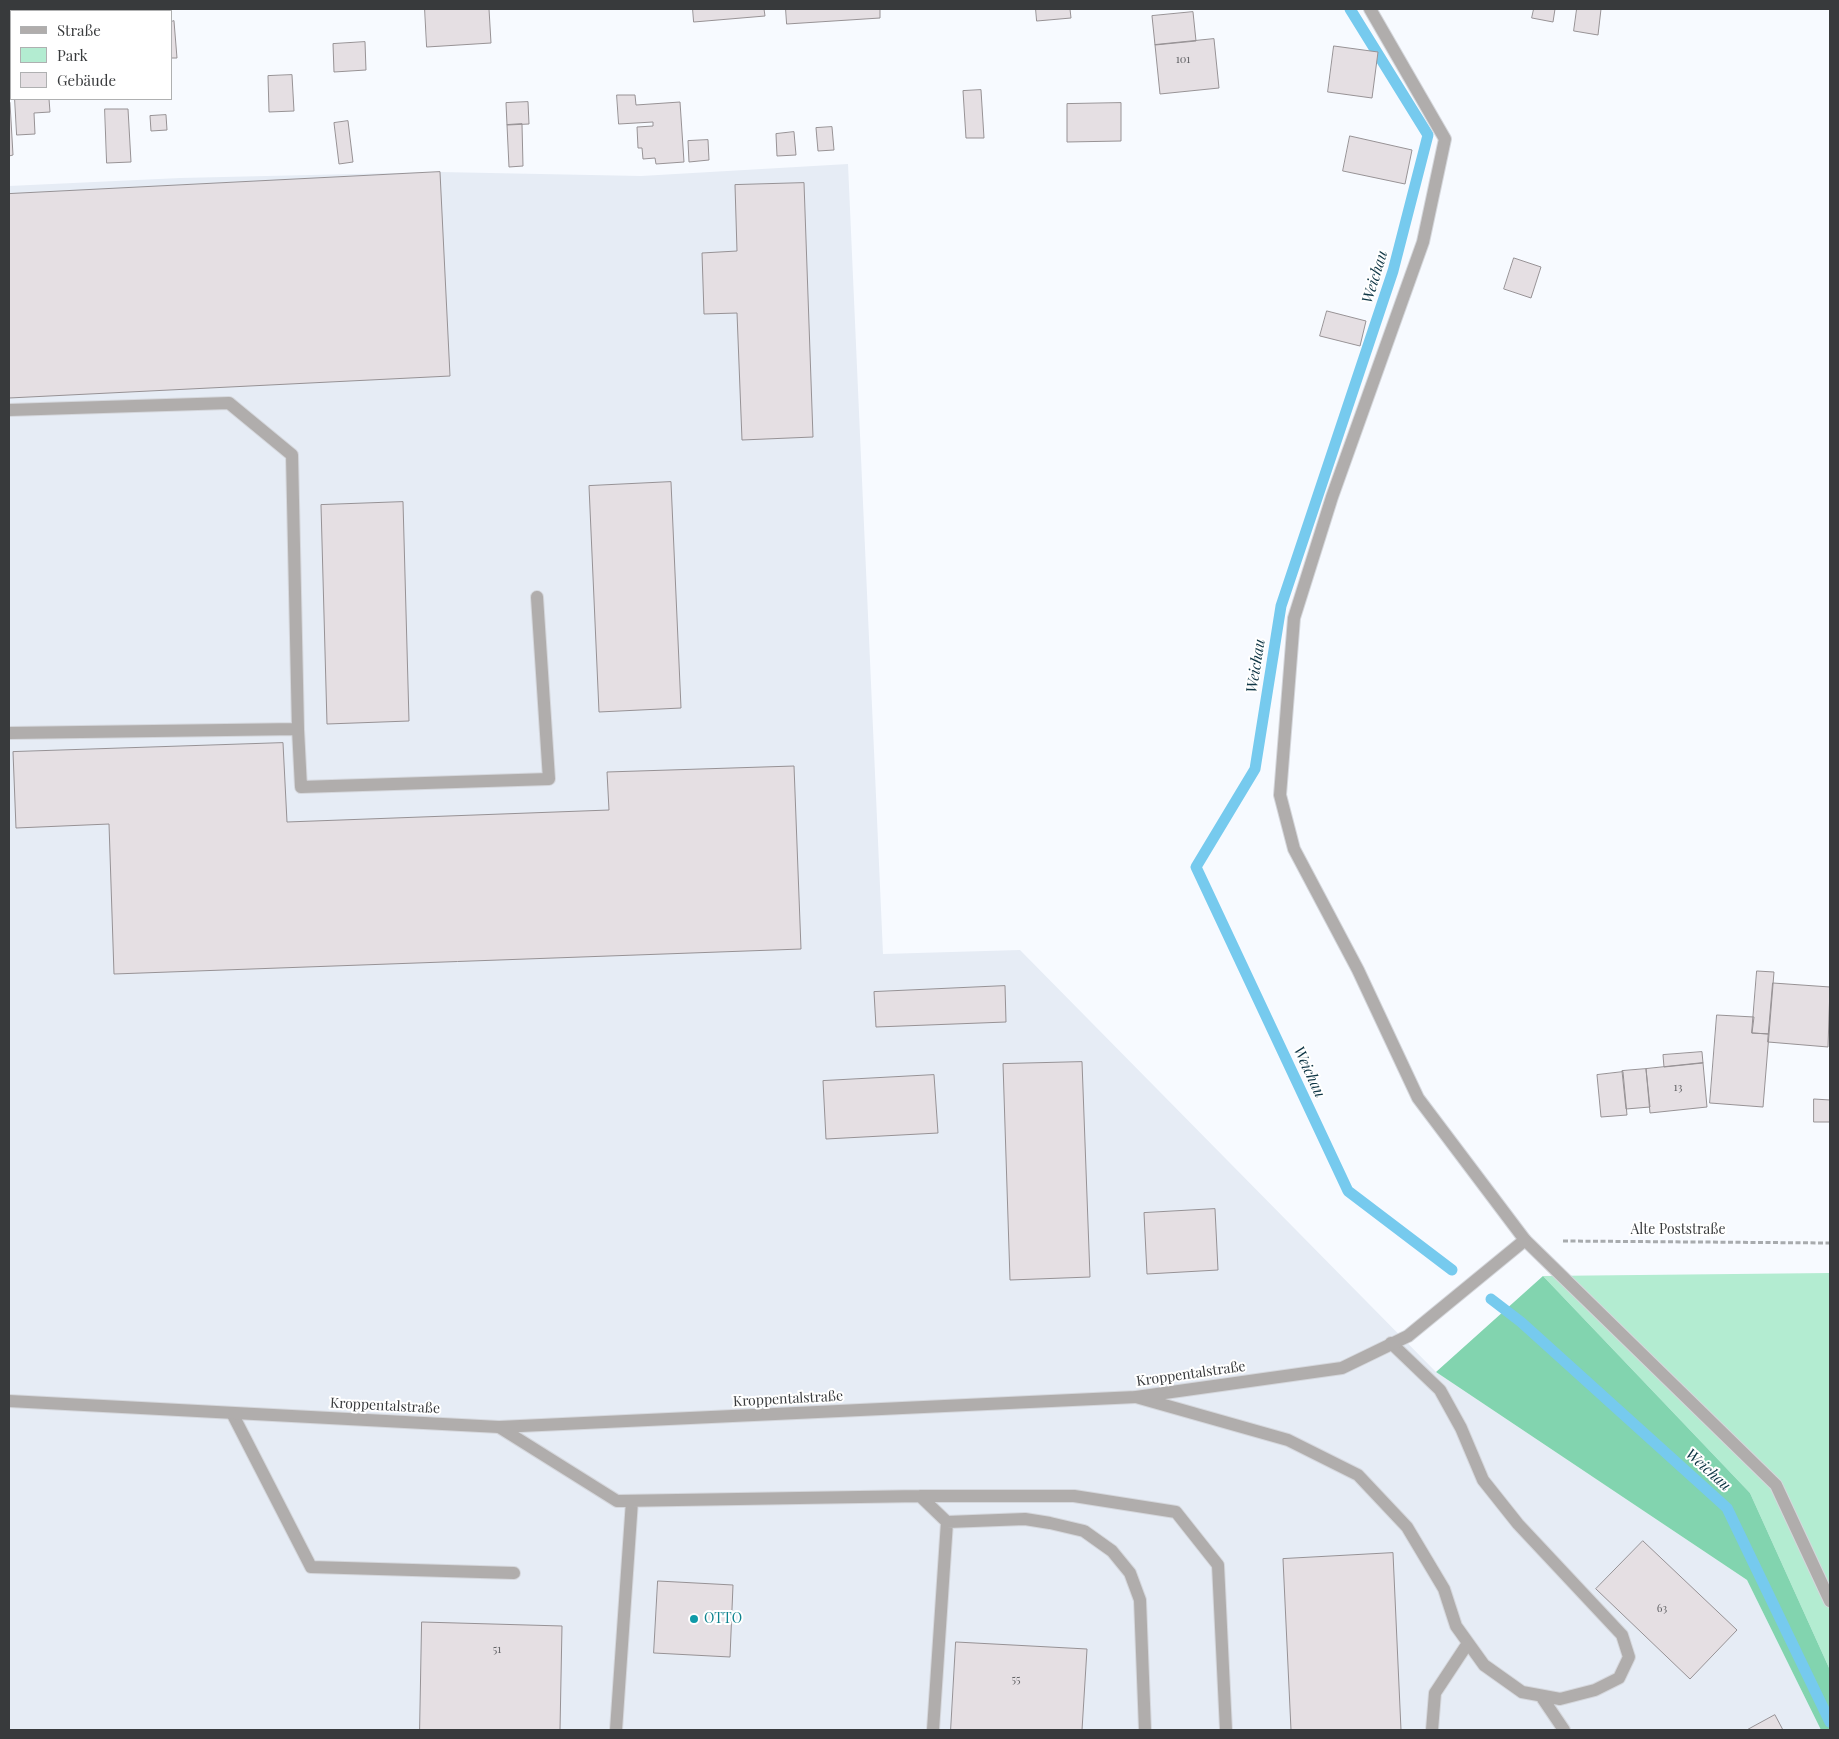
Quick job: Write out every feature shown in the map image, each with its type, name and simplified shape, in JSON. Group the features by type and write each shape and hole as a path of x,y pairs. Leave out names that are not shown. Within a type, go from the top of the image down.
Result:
{"street":[{"path":"1370,9 1444,139 1423,242 1332,497 1294,618 1280,795 1294,849 1358,970 1418,1098 1525,1240 1776,1485 1830,1601"},
{"path":"9,410 229,403 292,455 301,787 549,779 537,597"},
{"path":"9,733 298,729"},
{"name":"Kroppentalstraße","path":"9,1401 499,1427 1136,1397 1342,1368 1408,1336 1525,1240"},
{"path":"1136,1397 1288,1440 1358,1475 1407,1527 1444,1589 1456,1626 1484,1665 1522,1692 1560,1699 1595,1690 1619,1678 1629,1657 1622,1635 1518,1524 1483,1480 1461,1428 1440,1390 1391,1343"},
{"path":"232,1413 311,1567 514,1573"},
{"path":"499,1427 617,1501 920,1496 1074,1496 1176,1512 1218,1565 1226,1730"},
{"path":"920,1496 947,1522 1025,1519 1050,1523 1084,1531 1112,1551 1130,1573 1140,1600 1145,1730"},
{"path":"616,1730 632,1501"},
{"path":"933,1730 947,1522"},
{"path":"1432,1730 1435,1693 1468,1643"},
{"path":"1541,1696 1564,1730"}],"path":[{"name":"Alte Poststraße","path":"1525,1240 1830,1243"}],"shaded area":[{"path":"848,164 883,954 1020,950 1436,1372 1747,1580 1821,1730 9,1730 9,186 180,178 440,172 641,176"}],"green space":[{"path":"1830,1273 1830,1670 1750,1493 1543,1276"},
{"path":"1543,1276 1750,1493 1830,1670 1830,1730 1821,1730 1747,1580 1436,1372"}],"building":[{"path":"79,9 80,10 33,10"},
{"path":"112,9 166,10 112,10"},
{"path":"425,9 489,9 491,43 427,47"},
{"path":"693,9 764,9 765,16 694,22"},
{"path":"786,9 880,9 880,18 787,24"},
{"path":"1036,9 1070,9 1071,18 1037,21"},
{"path":"1534,9 1555,9 1553,22 1532,18"},
{"path":"1577,9 1601,9 1598,35 1574,31"},
{"path":"1193,12 1196,41 1155,45 1152,16"},
{"path":"174,21 177,58 172,58 172,22"},
{"path":"1214,39 1219,88 1160,94 1155,45"},
{"path":"365,42 366,70 334,72 333,44"},
{"path":"1334,46 1378,52 1372,98 1328,92"},
{"path":"292,75 294,111 269,112 268,76"},
{"path":"981,90 984,138 966,138 963,91"},
{"path":"617,95 635,95 636,105 680,102 684,162 656,164 655,158 643,159 642,148 638,148 637,127 653,126 653,122 619,124"},
{"path":"15,100 49,100 50,112 34,113 35,134 17,135"},
{"path":"528,102 529,124 507,125 506,103"},
{"path":"1121,103 1121,141 1067,142 1067,104"},
{"path":"9,104 13,155 9,156"},
{"path":"105,109 128,109 131,162 107,163"},
{"path":"166,115 167,130 151,131 150,116"},
{"path":"348,121 353,162 339,164 334,123"},
{"path":"522,124 523,166 509,167 507,125"},
{"path":"832,127 834,150 818,151 816,128"},
{"path":"794,132 796,155 777,156 776,134"},
{"path":"1350,136 1412,150 1405,184 1343,171"},
{"path":"708,140 709,160 689,162 688,141"},
{"path":"440,172 450,376 9,398 9,194"},
{"path":"804,183 813,437 742,440 737,313 704,314 702,253 737,251 735,185"},
{"path":"1514,258 1541,267 1531,298 1504,289"},
{"path":"1327,311 1366,321 1360,346 1320,336"},
{"path":"671,482 681,708 599,712 589,486"},
{"path":"403,502 409,721 327,724 321,505"},
{"path":"283,743 287,822 609,810 607,772 794,766 801,949 114,974 109,824 16,828 13,752"},
{"path":"1757,971 1774,972 1769,1034 1752,1033"},
{"path":"1773,983 1830,987 1828,1047 1768,1042"},
{"path":"1005,986 1006,1022 876,1027 874,992"},
{"path":"1717,1015 1754,1017 1752,1033 1769,1034 1763,1107 1710,1103"},
{"path":"1702,1052 1703,1063 1664,1067 1663,1055"},
{"path":"1082,1062 1090,1277 1010,1280 1003,1064"},
{"path":"1703,1063 1707,1107 1650,1113 1646,1069"},
{"path":"1646,1069 1650,1107 1626,1109 1622,1071"},
{"path":"1623,1072 1627,1115 1601,1117 1597,1075"},
{"path":"934,1075 938,1133 826,1139 823,1081"},
{"path":"1814,1099 1830,1100 1830,1122 1814,1122"},
{"path":"1215,1209 1218,1270 1147,1274 1144,1213"},
{"path":"1643,1541 1737,1630 1690,1679 1596,1589"},
{"path":"1393,1553 1401,1730 1291,1730 1283,1559"},
{"name":"OTTO","path":"658,1581 733,1585 730,1657 654,1653"},
{"path":"422,1622 562,1626 560,1730 420,1730"},
{"path":"956,1642 1087,1649 1082,1730 951,1730"},
{"path":"1775,1715 1783,1730 1747,1730"}],"waterway":[{"name":"Weichau","path":"1350,9 1428,135 1393,271 1281,606 1255,769 1196,867 1348,1191 1452,1270"},
{"name":"Weichau","path":"1491,1299 1521,1322 1727,1508 1830,1722"}],"place":[{"name":"OTTO","path":"694,1619"}]}
